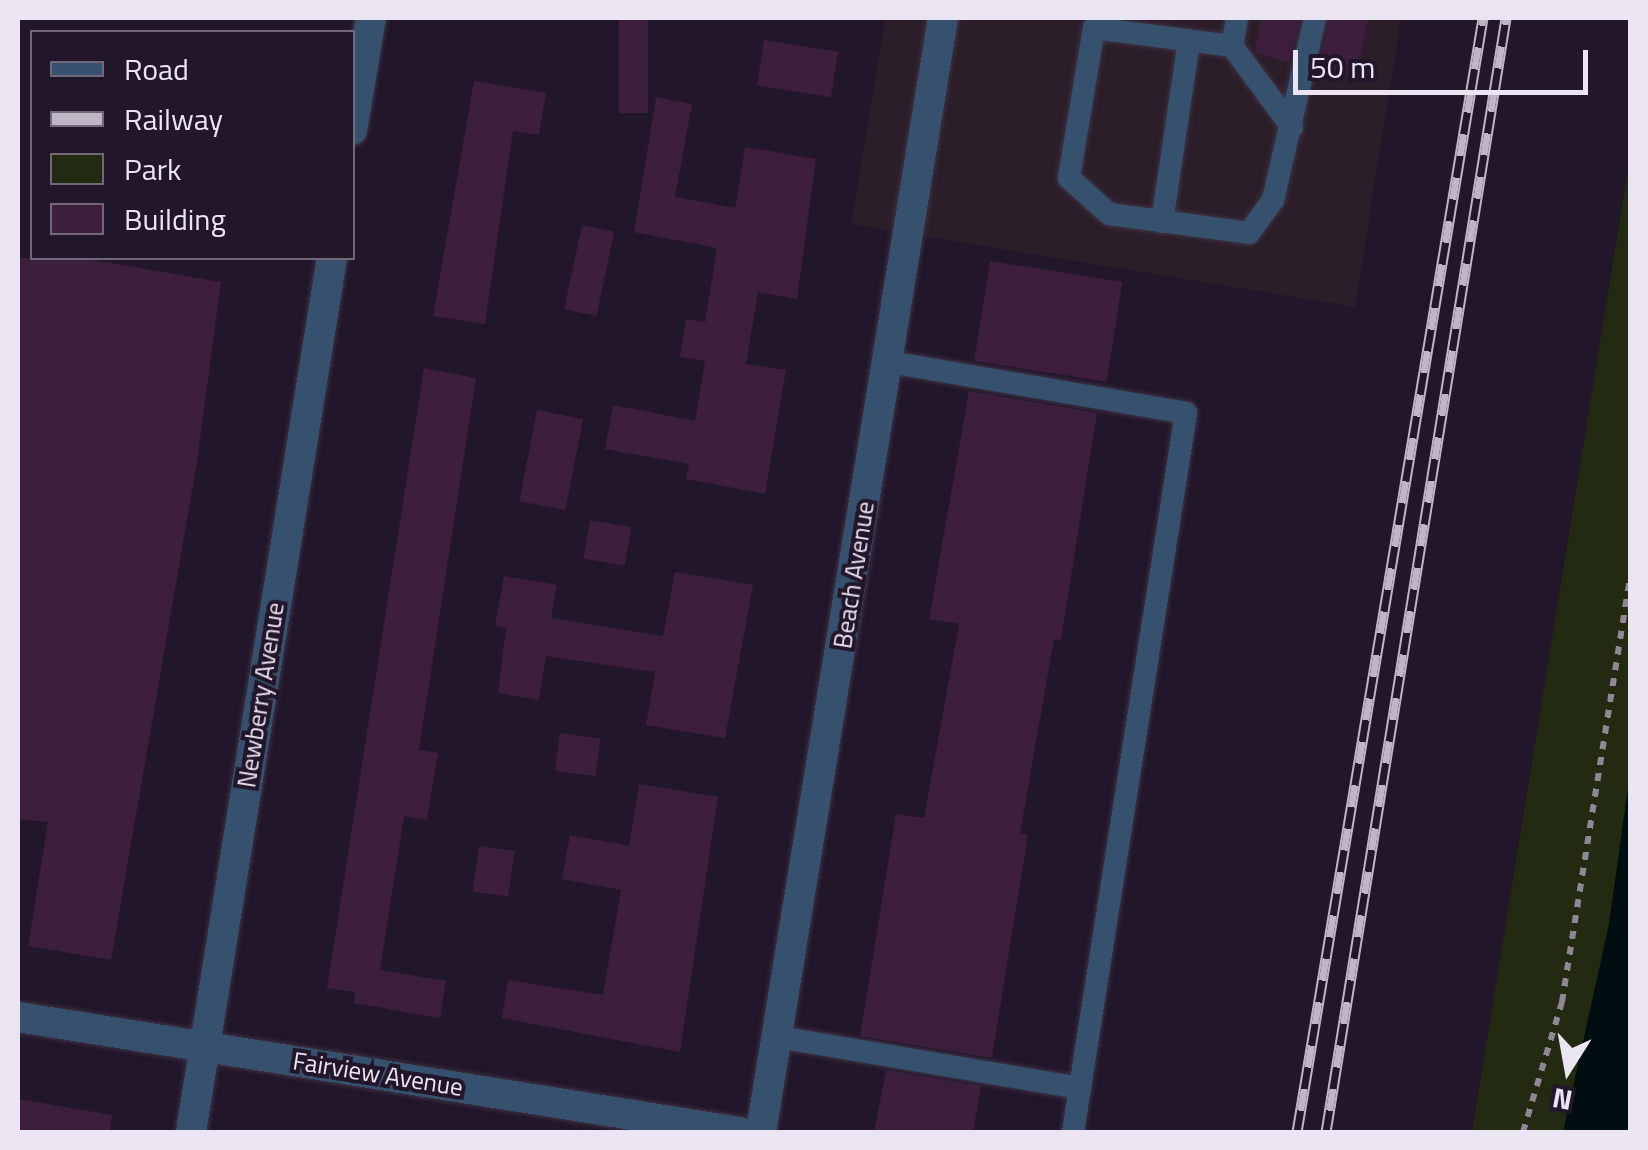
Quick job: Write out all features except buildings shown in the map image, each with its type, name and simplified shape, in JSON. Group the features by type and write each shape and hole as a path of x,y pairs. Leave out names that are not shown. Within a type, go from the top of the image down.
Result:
{"street":[{"path":"355,111 370,18"},
{"name":"Beach Avenue","path":"761,1132 943,18"},
{"name":"Newberry Avenue","path":"191,1132 332,260"},
{"name":"Fairview Avenue","path":"18,1017 739,1132"}],"lane":[{"path":"1237,18 1232,46 1292,127"},
{"path":"1232,46 1094,28 1069,178 1109,214 1249,233 1272,200 1315,18"},
{"path":"1162,222 1189,41"},
{"path":"888,362 1186,413 1073,1132"},
{"path":"778,1037 1080,1088"}],"path":[{"path":"1524,1132 1562,1002 1630,576"}],"shaded area":[{"path":"885,18 1401,18 1355,307 851,224"},
{"path":"1630,773 1630,1132 1563,1132 1609,924"}],"green space":[{"path":"1630,157 1630,1132 1472,1132"}],"railway":[{"path":"1297,1132 1483,18"},
{"path":"1326,1132 1506,18"}]}
